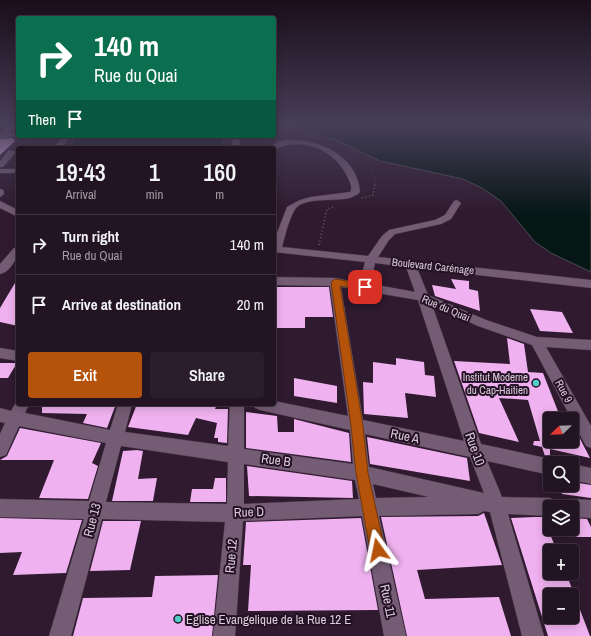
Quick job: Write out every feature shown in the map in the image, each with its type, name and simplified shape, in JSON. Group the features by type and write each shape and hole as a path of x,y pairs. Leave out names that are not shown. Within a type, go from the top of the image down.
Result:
{"street":[{"path":"276,246 290,209 295,205 312,200 353,194 356,192 356,187 346,164 336,155"},
{"path":"3,162 16,159"},
{"path":"0,171 16,171"},
{"path":"365,287 371,260 392,232 438,222 448,217 457,203"},
{"path":"0,204 16,213"},
{"name":"Boulevard Carénage","path":"276,249 590,285"},
{"path":"2,266 16,252"},
{"name":"Rue 10","path":"410,264 424,297 475,450 497,505 533,636"},
{"path":"2,266 16,266"},
{"name":"Rue du Quai","path":"276,281 335,282 424,297 482,323 537,342 591,345"},
{"name":"Rue 11","path":"335,282 357,426 362,473 396,636"},
{"name":"Rue 9","path":"537,342 591,441"},
{"path":"0,353 16,356"},
{"name":"Rue 13","path":"60,636 124,406"},
{"name":"Rue 12","path":"224,636 235,513 237,406"},
{"name":"Rue A","path":"269,406 543,465"},
{"path":"0,450 12,412"},
{"name":"Rue B","path":"12,412 115,438 362,473 497,505 543,507"},
{"path":"579,473 591,476"},
{"name":"Rue D","path":"0,508 235,513 368,507 497,505"},
{"path":"579,508 591,509"}],"path":[{"path":"357,200 373,195 376,181 372,170"},
{"path":"317,254 327,208 334,206"}],"shaded area":[{"path":"367,155 591,155 591,272 551,253 535,242 501,201 482,188 463,179 380,161"}],"building":[{"path":"451,279 469,281 469,289 478,291 480,311 435,296 432,285 456,289"},
{"path":"16,281 16,326 0,322 0,308"},
{"path":"276,287 329,287 333,317 305,317 305,328 276,328"},
{"path":"530,309 562,312 573,333 540,331"},
{"path":"507,338 524,344 528,372 543,373 558,412 543,412 543,448 579,448 579,437 590,458 550,449 550,456 545,456 542,447 533,445 534,441 540,441 528,400 499,398 519,442 479,433 454,361 510,364"},
{"path":"396,358 424,362 425,375 434,376 436,397 405,393 408,418 364,414 363,382 373,383 373,362 396,365"},
{"path":"0,363 16,363 8,378 0,378"},
{"path":"294,378 337,386 337,403 294,396"},
{"path":"42,406 115,406 107,428 83,423 87,414 42,413"},
{"path":"136,406 216,406 215,409 228,409 227,443 218,442 218,438 214,438 217,423 196,418 188,435 128,427"},
{"path":"246,412 277,416 278,432 294,432 294,419 349,433 351,462 246,448"},
{"path":"20,428 101,443 92,463 98,466 88,499 39,498 54,460 0,460 7,456"},
{"path":"367,437 467,458 470,481 370,464"},
{"path":"123,451 143,451 138,479 157,478 153,501 112,501"},
{"path":"247,466 352,481 353,498 249,496"},
{"path":"215,478 226,478 226,502 190,502 192,489 213,489"},
{"path":"579,483 591,485 591,498 562,494 562,492 579,492"},
{"path":"484,513 502,565 417,570 425,599 499,597 511,636 407,636 381,517 478,516"},
{"path":"543,517 543,536 551,536 554,544 543,544 543,580 569,580 572,588 543,588 543,620 511,518"},
{"path":"0,518 82,520 66,573 13,575 22,552 0,553"},
{"path":"361,518 378,610 248,611 251,565 243,565 246,522"},
{"path":"579,518 587,519 591,527 591,537 572,537 579,536"},
{"path":"103,521 141,521 130,570 90,571"},
{"path":"218,575 212,636 73,636 83,598 152,597 155,576"},
{"path":"579,607 590,636 548,636 544,624 579,624"}],"place":[{"name":"Institut Moderne du Cap-Haitien","path":"536,383"},
{"name":"Eglise Evangelique de la Rue 12 E","path":"178,619"}],"route":[{"path":"365,287 335,282 357,426 362,473 378,550"}]}
